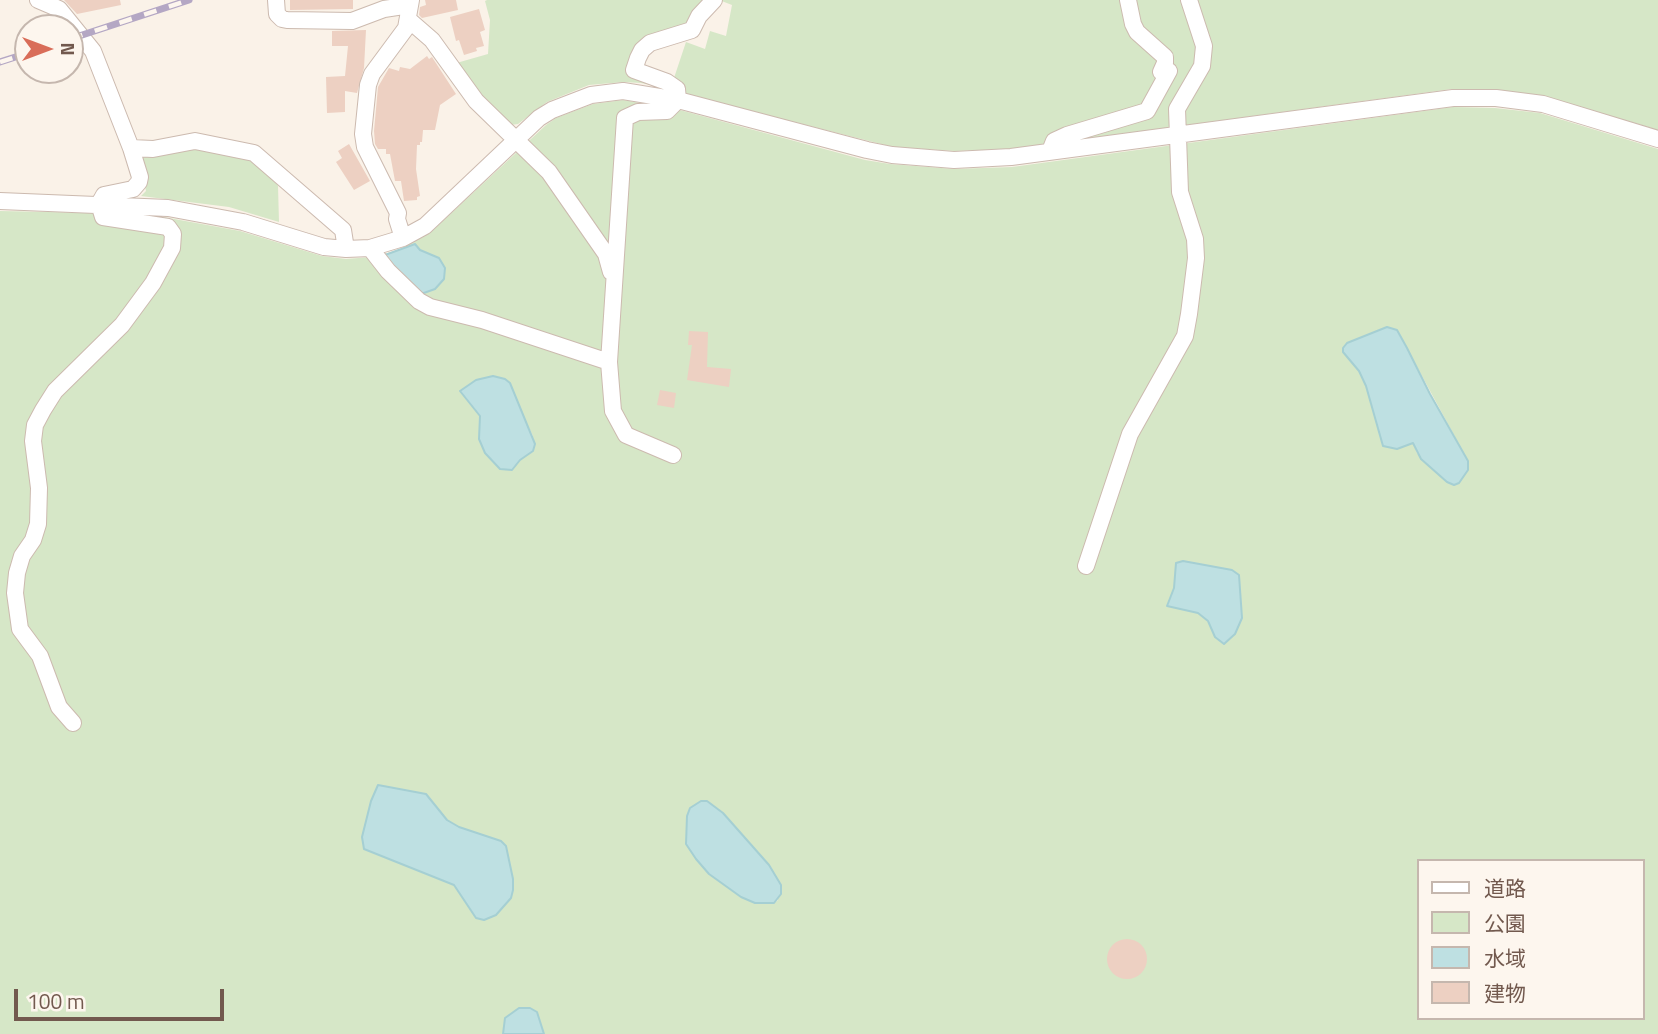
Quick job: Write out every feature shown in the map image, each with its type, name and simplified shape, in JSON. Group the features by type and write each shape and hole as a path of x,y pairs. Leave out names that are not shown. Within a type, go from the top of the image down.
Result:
{"street":[{"path":"276,0 277,14 287,20 352,22 384,9 410,8"},
{"path":"678,100 677,89 667,82 634,70 638,58 650,43 692,30 699,16 714,0"},
{"path":"1050,152 1054,141 1067,135 1147,111 1169,71 1161,72 1165,57 1137,32 1128,0"},
{"path":"1086,566 1130,434 1185,336 1196,258 1195,239 1180,192 1177,109 1205,58 1205,46 1189,0"},
{"path":"48,2 59,9 93,51 140,177 133,189 104,195 99,204 103,217 164,225 171,230 174,239 164,265 122,325 55,391 36,425 33,441 39,488 39,517 33,540 22,556 17,573 17,613 20,629 40,656 59,707 73,723"},
{"path":"410,8 476,101 550,172 607,254 615,286"},
{"path":"403,238 397,219 398,213 365,147 363,134 368,85 372,75 406,28 410,8"},
{"path":"0,201 145,205 218,216 313,244 346,249 370,248 403,238 434,218 540,118 552,110 591,95 607,92 640,92 678,100 840,144 891,155 954,160 1050,152 1433,99 1472,97 1543,104 1658,139"},
{"path":"673,455 626,435 612,411 609,362 625,118 638,112 667,111 678,100"},
{"path":"131,148 153,149 195,141 254,153 343,230 346,249"},
{"path":"370,248 388,271 419,302 609,362"}],"green space":[{"path":"708,0 689,28 656,36 630,72 670,89 624,82 589,85 547,102 518,124 503,126 453,64 488,54 490,20 485,1"},
{"path":"719,0 1658,0 1658,130 1544,96 1496,90 1452,89 1010,149 955,151 893,147 687,95 673,81 686,42 705,49 710,31 726,36 732,5"},
{"path":"623,100 676,109 865,160 954,169 1012,167 1453,107 1540,113 1658,149 1658,1034 544,1034 537,1012 519,1008 503,1029 503,1034 0,1034 0,211 147,214 240,231 322,256 346,259 371,257 396,251 430,233 556,118 593,104","holes":["415,244 420,250 439,258 444,279 435,288 421,294 385,255","1397,330 1468,461 1468,470 1426,462 1417,453 1413,443 1383,446 1366,386 1347,343","461,390 517,404 532,434 535,444 533,451 520,460 479,439 480,416","1174,588 1235,634 1215,637 1208,621 1198,613 1167,606","378,785 426,794 447,820 459,827 501,841 476,918 454,885 364,849","752,848 769,865 778,900 774,903 767,904"]},
{"path":"184,146 252,156 274,177 278,186 279,222 229,207 141,196 146,191 138,153"}],"water":[{"path":"415,244 420,250 439,258 445,268 444,279 435,289 421,294 399,275 385,255"},
{"path":"1387,327 1397,330 1468,461 1468,470 1459,483 1454,485 1447,482 1421,459 1413,443 1397,449 1383,446 1366,386 1343,348 1347,343"},
{"path":"493,376 510,383 535,444 533,451 512,470 500,469 485,453 479,439 480,416 460,391 476,380"},
{"path":"1183,561 1232,570 1239,575 1242,618 1235,634 1224,644 1215,637 1208,621 1198,613 1167,606 1174,588 1176,563"},
{"path":"378,785 426,794 447,820 459,827 501,841 506,846 513,890 511,898 496,915 484,920 476,918 454,885 364,849 362,837"},
{"path":"701,801 707,801 723,813 769,865 781,885 781,894 774,903 755,903 741,897 709,874 696,859 686,844 687,816 690,808"},
{"path":"519,1008 530,1008 537,1012 544,1034 503,1034 505,1018"}],"building":[{"path":"64,0 120,0 121,5 77,14"},
{"path":"290,0 353,0 353,9 290,10"},
{"path":"425,0 456,0 458,10 422,18 419,15 420,7 426,5"},
{"path":"479,9 485,30 480,32 484,46 464,55 459,40 456,41 450,17"},
{"path":"366,30 364,68 357,93 345,91 345,112 327,113 326,77 345,76 348,46 332,46 332,31"},
{"path":"427,56 429,59 432,57 456,94 440,105 435,130 423,130 422,142 417,145 416,169 420,196 417,200 404,201 401,181 395,181 390,154 386,154 386,149 378,149 375,144 378,87 389,68 399,71 400,67 410,69"},
{"path":"349,144 370,181 354,190 336,162 342,158 338,151"},
{"path":"689,331 708,332 707,367 731,369 729,387 687,380 692,345 688,345"},
{"path":"660,390 676,393 674,408 657,405"},
{"path":"1127,939 1135,940 1141,945 1146,951 1146,967 1141,973 1135,978 1127,979 1119,978 1113,973 1108,967 1107,959 1108,951 1113,945 1119,940"}],"railway":[{"path":"84,34 189,0"},
{"path":"0,62 14,58"}]}
